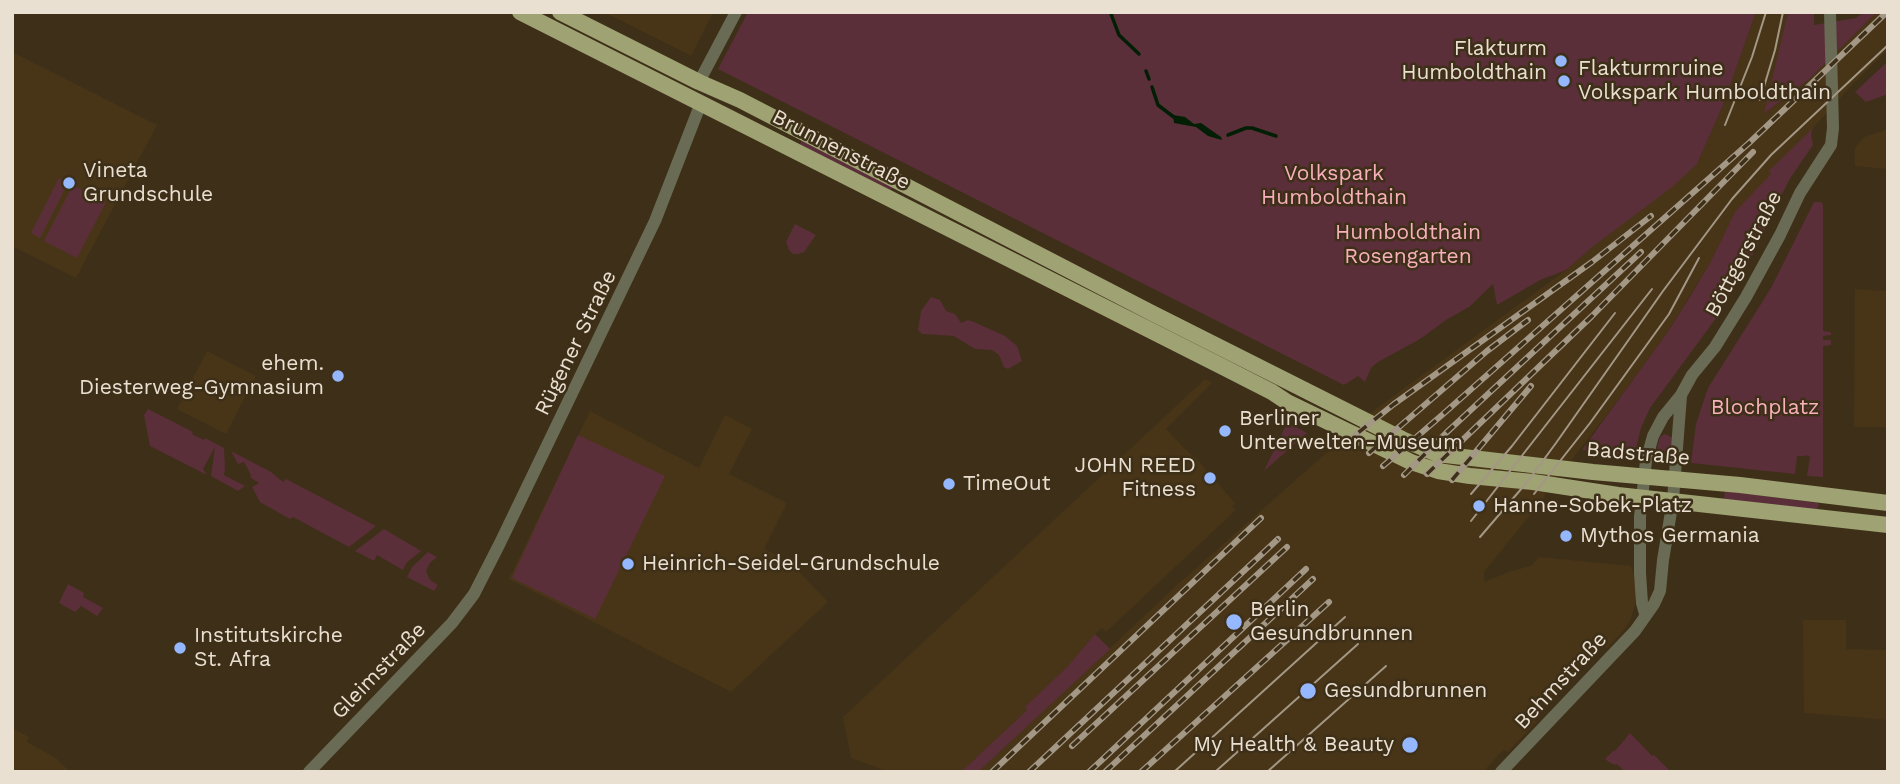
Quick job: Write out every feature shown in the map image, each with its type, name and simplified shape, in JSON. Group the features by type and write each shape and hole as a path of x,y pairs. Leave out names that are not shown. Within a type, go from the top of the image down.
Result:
{"main road":[{"name":"Brunnenstraße","path":"520,12 1105,307 1146,319 1437,454"},
{"name":"Brunnenstraße","path":"560,12 740,100 1112,292 1146,319 1287,402 1411,462 1438,471"},
{"path":"699,82 701,103"},
{"path":"1105,307 1112,292"},
{"name":"Badstraße","path":"1437,454 1888,503"},
{"name":"Badstraße","path":"1438,471 1888,525"},
{"path":"1834,518 1835,496"}],"street":[{"path":"699,82 736,12"},
{"name":"Böttgerstraße","path":"1642,497 1646,461 1653,436 1663,417 1681,396 1692,375 1702,366 1746,297 1800,193 1831,145 1833,128 1830,12"},
{"name":"Rügener Straße","path":"474,594 655,221 701,103"},
{"path":"1675,479 1681,396"},
{"name":"Behmstraße","path":"1501,772 1634,631 1654,604 1660,591 1675,479"},
{"path":"1642,497 1640,573 1645,614"},
{"name":"Gleimstraße","path":"309,772 452,622 474,594"}],"shaded area":[{"path":"604,12 713,12 691,56"},
{"path":"1756,12 1788,12 1765,114 1808,80 1877,12 1888,12 1888,49 1770,171 1772,174 1735,212 1710,263 1667,333 1544,498 1484,572 1484,582 1531,566 1539,557 1631,566 1636,582 1635,605 1630,621 1623,631 1607,648 1602,646 1534,718 1536,722 1508,752 1503,750 1483,772 978,772 1177,585 1377,408 1566,270 1697,164 1723,105"},
{"name":"Vineta Grundschule","path":"12,52 157,125 76,278 12,246"},
{"path":"1173,115 1185,117 1194,124 1201,123 1222,140 1208,136 1196,127 1174,123"},
{"path":"1888,129 1888,169 1855,166 1855,148 1864,137"},
{"path":"1855,289 1888,291 1888,427 1854,427"},
{"path":"207,351 256,376 226,434 177,409"},
{"path":"1205,379 1212,383 1166,429 1235,503 1232,506 1236,510 1106,632 1102,628 1095,634 1068,666 1025,707 1027,710 961,772 889,772 851,758 843,717"},
{"name":"Heinrich-Seidel-Grundschule","path":"590,411 699,468 725,415 752,429 729,474 787,503 764,549 790,562 828,602 731,692 509,579"},
{"path":"1803,620 1846,620 1846,649 1888,650 1888,720 1804,713"},
{"path":"12,728 29,737 27,742 56,758 70,772 12,772"}],"green space":[{"name":"Volkspark Humboldthain","path":"748,12 1756,12 1723,105 1697,164 1672,187 1566,270 1540,280 1497,305 1493,284 1469,307 1378,362 1371,368 1365,382 1358,376 1344,385 718,69"},
{"path":"1788,12 1814,12 1814,25 1856,18 1863,12 1877,12 1808,80 1764,114"},
{"path":"1888,61 1888,94 1866,102 1855,92"},
{"path":"1813,128 1813,145 1789,180 1752,256 1719,314 1650,408 1641,428 1634,456 1582,450 1667,333 1710,263 1735,212 1771,174 1769,171"},
{"path":"801,141 893,187 890,192 800,146"},
{"path":"59,178 68,183 40,238 31,233"},
{"path":"73,185 106,202 77,258 44,241"},
{"name":"Blochplatz","path":"1814,202 1821,202 1823,205 1823,331 1831,332 1831,335 1823,336 1823,340 1831,340 1831,345 1823,346 1823,477 1807,476 1810,457 1806,455 1797,456 1795,474 1691,463 1696,424 1708,388 1771,288"},
{"path":"795,224 816,235 804,252 798,254 789,250 786,242"},
{"path":"931,297 940,300 946,311 955,314 961,323 968,320 1005,336 1017,346 1022,361 1008,369 1004,367 999,355 992,350 975,349 954,336 922,334 918,330 921,311"},
{"path":"148,409 193,432 192,434 224,448 224,475 245,486 238,491 211,476 215,447 203,469 207,475 150,446 144,415"},
{"path":"1289,423 1307,433 1264,471 1285,427"},
{"path":"1665,434 1672,440 1670,461 1654,459 1660,437"},
{"path":"578,435 665,476 595,619 512,578"},
{"path":"231,451 271,472 283,482 286,479 376,526 349,547 293,517 290,519 260,502 252,487 259,483 250,477 244,462 238,464"},
{"path":"1725,491 1819,505 1817,510 1724,499"},
{"path":"384,529 421,551 406,563 403,570 377,555 374,561 355,551"},
{"path":"428,552 437,557 426,571 430,580 438,585 434,591 407,577 412,567"},
{"path":"68,584 84,593 83,597 103,608 97,616 81,606 75,612 59,603"},
{"path":"1095,634 1110,649 978,772 961,772 1027,710 1025,707 1068,666"},
{"path":"1630,733 1671,772 1625,772 1617,764 1605,759"}],"waterway":[{"path":"1111,14 1119,35 1139,54"},
{"path":"1146,71 1149,79"},
{"path":"1152,87 1158,105 1175,118"},
{"path":"1228,135 1252,128 1276,136"}],"tram line":[{"path":"1725,125 1752,57 1766,12"},
{"path":"1760,100 1783,12"},
{"path":"1480,537 1528,481 1732,199 1771,155 1888,45"},
{"path":"1534,494 1590,423 1669,314 1699,258"},
{"path":"1471,521 1652,289"},
{"path":"1471,494 1512,446 1615,313"},
{"path":"1174,772 1345,617"},
{"path":"1215,772 1358,644"},
{"path":"1267,772 1386,666"}],"railway":[{"path":"1383,466 1749,143 1887,12"},
{"path":"1427,474 1592,316 1753,152"},
{"path":"1343,445 1394,404 1592,262 1651,216"},
{"path":"1404,475 1641,252"},
{"path":"1369,453 1487,351 1528,320"},
{"path":"1452,480 1531,386"},
{"path":"992,772 1261,518"},
{"path":"1029,772 1278,539"},
{"path":"1072,746 1287,547"},
{"path":"1089,772 1306,569"},
{"path":"1105,772 1313,579"},
{"path":"1141,772 1329,602"}],"place":[{"name":"Flakturm Humboldthain","path":"1561,61"},
{"name":"Flakturmruine Volkspark Humboldthain","path":"1564,81"},
{"name":"Vineta Grundschule","path":"69,183"},
{"name":"ehem. Diesterweg-Gymnasium","path":"338,376"},
{"name":"Berliner Unterwelten-Museum","path":"1225,431"},
{"name":"JOHN REED Fitness","path":"1210,478"},
{"name":"TimeOut","path":"949,484"},
{"name":"Hanne-Sobek-Platz","path":"1479,506"},
{"name":"Mythos Germania","path":"1566,536"},
{"name":"Heinrich-Seidel-Grundschule","path":"628,564"},
{"name":"Berlin Gesundbrunnen","path":"1234,622"},
{"name":"Institutskirche St. Afra","path":"180,648"},
{"name":"Gesundbrunnen","path":"1308,691"},
{"name":"My Health & Beauty","path":"1410,745"}],"park label":[{"name":"Humboldthain Rosengarten","path":"1408,245"}]}
